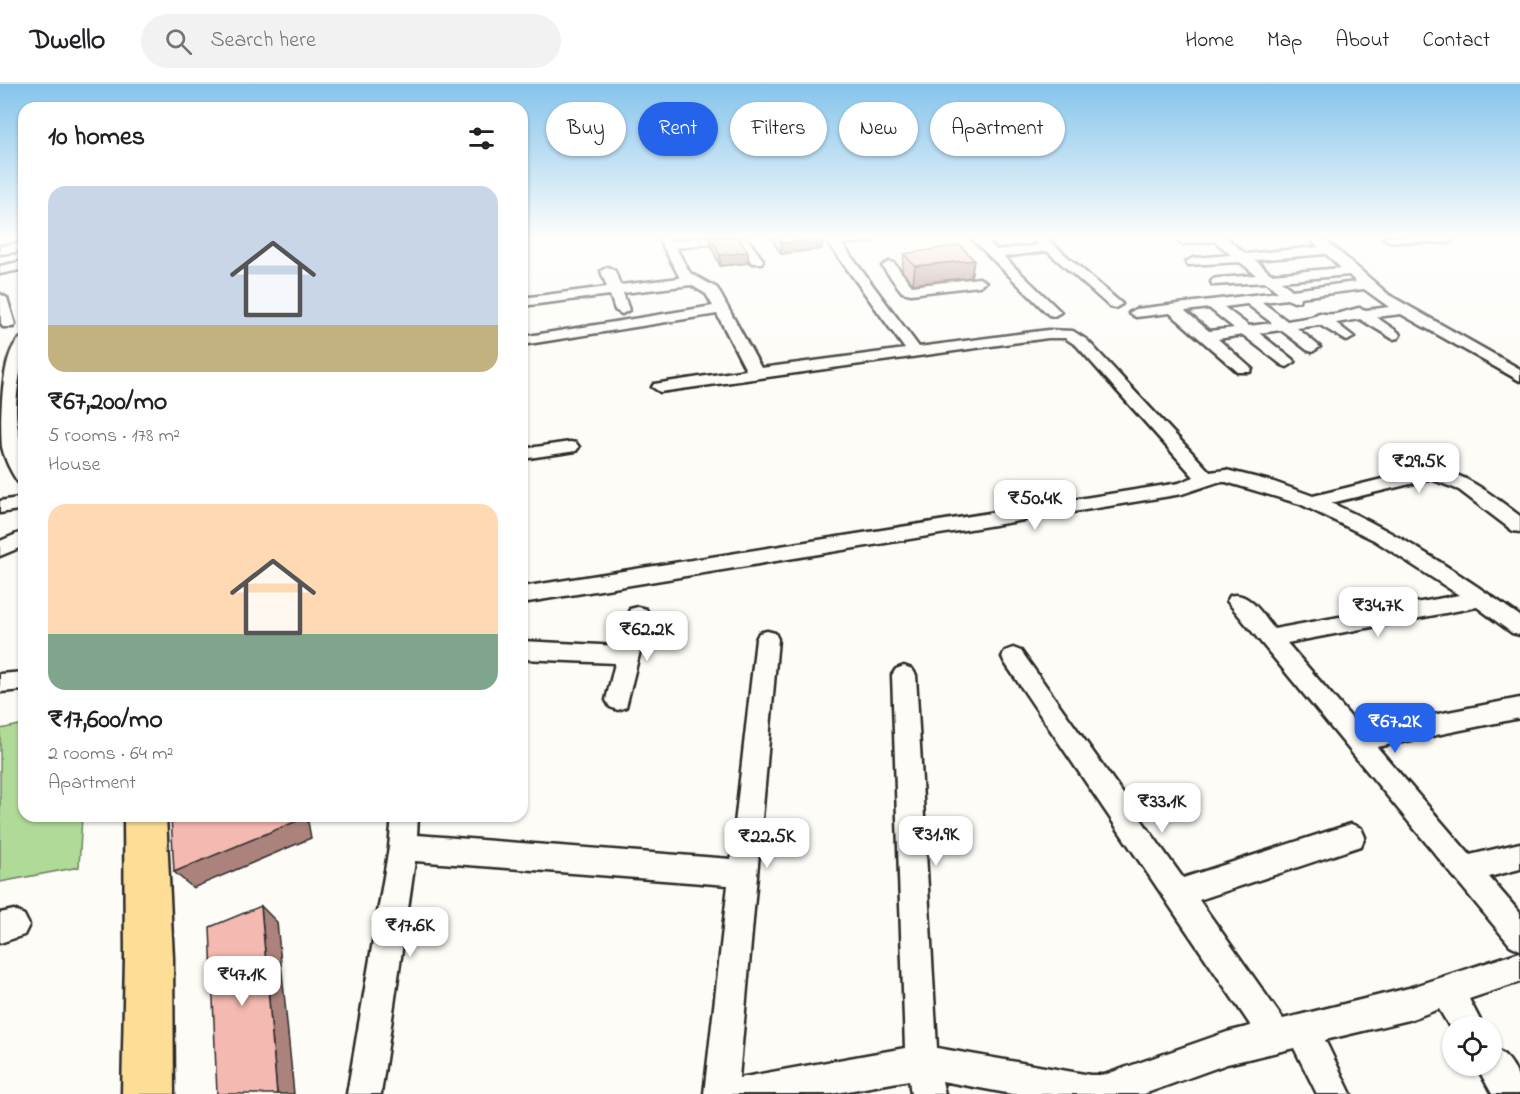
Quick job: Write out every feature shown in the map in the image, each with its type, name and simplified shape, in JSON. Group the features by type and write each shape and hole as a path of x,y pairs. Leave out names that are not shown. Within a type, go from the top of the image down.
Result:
{"main road":[{"path":"145,822 149,958 148,1094"}],"street":[{"path":"613,284 622,310"},
{"path":"528,301 662,284"},
{"path":"701,284 712,291 756,374"},
{"path":"885,284 915,352"},
{"path":"900,284 911,290 961,284"},
{"path":"1025,284 1054,312"},
{"path":"1092,284 1115,304"},
{"path":"1275,284 1347,337"},
{"path":"1136,313 1367,285 1520,376"},
{"path":"1326,290 1393,335"},
{"path":"0,298 4,325"},
{"path":"1250,299 1312,347"},
{"path":"1212,304 1287,363"},
{"path":"1173,308 1244,369"},
{"path":"528,340 722,309"},
{"path":"1206,336 1404,309"},
{"path":"660,387 1048,334 1068,334 1076,337 1206,479"},
{"path":"12,362 4,397 3,443 18,468"},
{"path":"3,443 18,439"},
{"path":"528,453 570,447"},
{"path":"1312,502 1431,473 1442,474 1461,483 1520,526"},
{"path":"528,594 1182,488 1206,479 1226,476 1312,502 1387,538 1438,568 1520,627"},
{"path":"0,507 18,504"},
{"path":"0,549 18,541"},
{"path":"1269,638 1480,599"},
{"path":"1238,601 1520,935"},
{"path":"618,700 638,615"},
{"path":"721,1094 767,639"},
{"path":"528,650 628,655"},
{"path":"1013,657 1176,894 1290,1034 1334,1094"},
{"path":"904,675 922,1061 928,1094"},
{"path":"0,683 18,682"},
{"path":"1355,741 1520,708"},
{"path":"364,1094 403,847 405,822"},
{"path":"1176,894 1352,837"},
{"path":"403,847 744,873"},
{"path":"1465,870 1520,856"},
{"path":"740,1094 922,1061 1090,1092 1104,1092 1227,1048 1290,1034 1446,992 1520,967"},
{"path":"1446,992 1461,1016"},
{"path":"1499,1076 1511,1094"}],"green space":[{"path":"18,725 18,822 82,822 79,867 0,882 0,729"}],"building":[{"path":"171,822 295,822 174,872"},
{"path":"261,906 277,1094 217,1094 210,927"}]}
